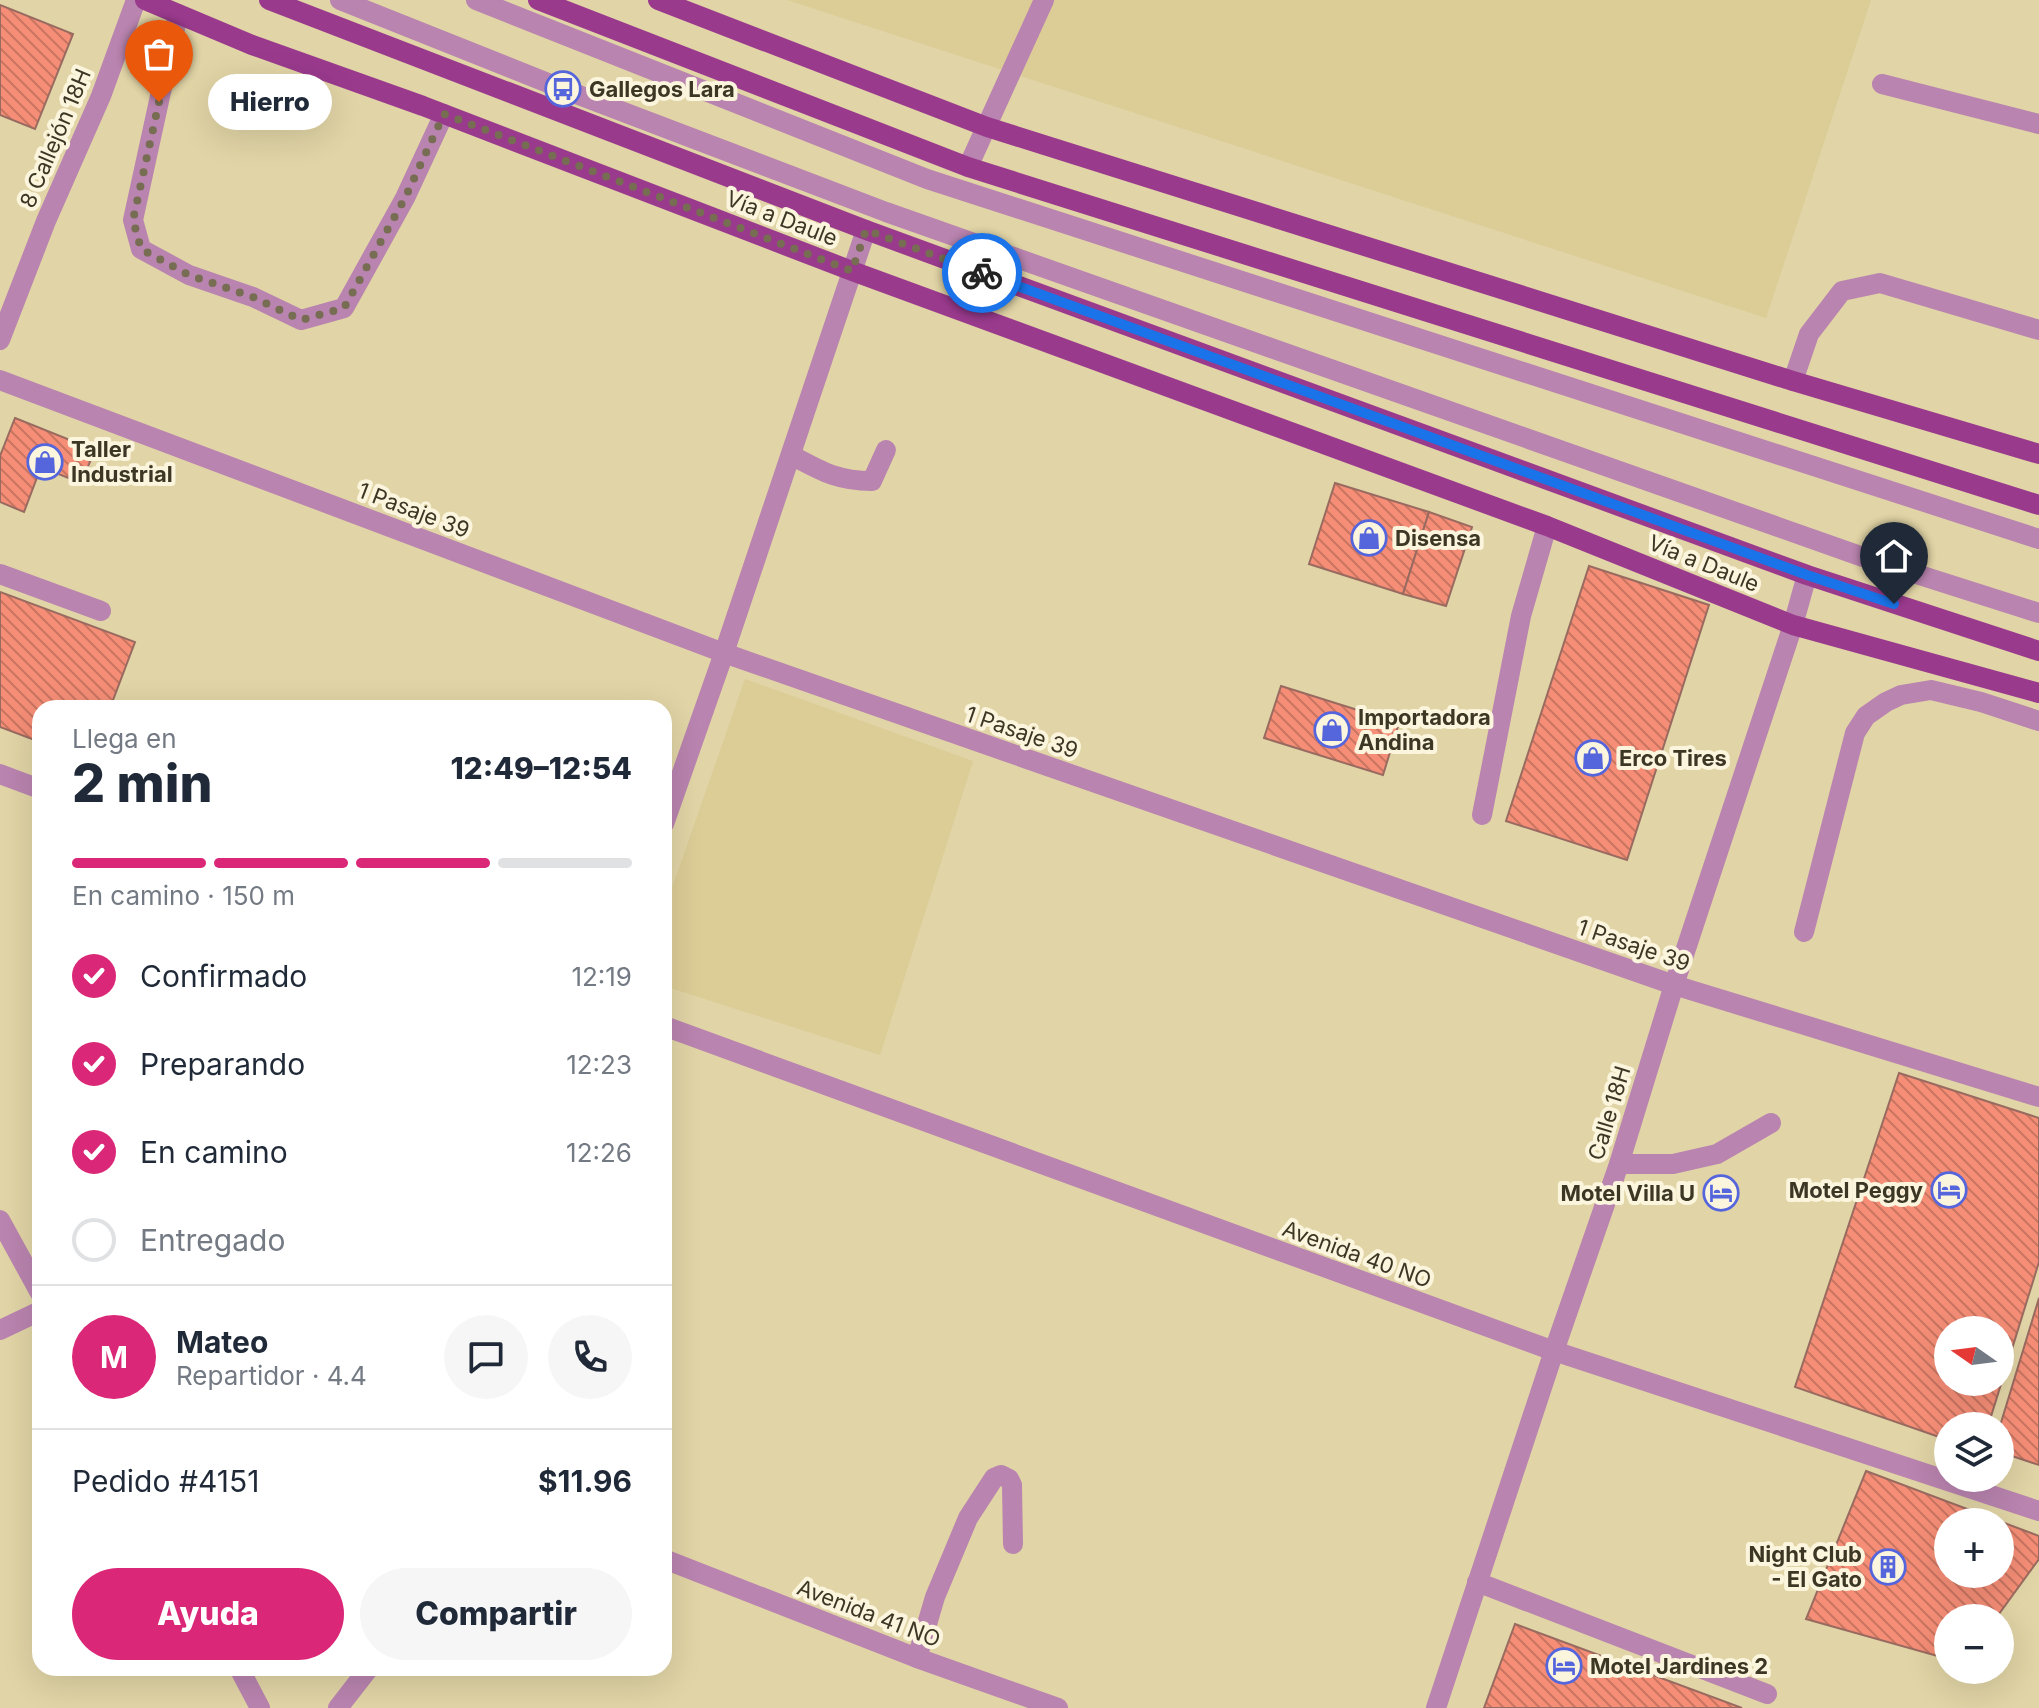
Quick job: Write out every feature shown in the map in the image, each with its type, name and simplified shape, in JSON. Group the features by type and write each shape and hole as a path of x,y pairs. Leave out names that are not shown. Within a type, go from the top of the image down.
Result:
{"main road":[{"name":"Vía a Daule","path":"145,0 252,45 444,114 852,271 1547,526 1793,625 2039,693"},
{"name":"Vía a Daule","path":"269,0 866,230 1807,575 2039,651"},
{"path":"538,0 968,167 2039,505"},
{"path":"658,0 987,127 1793,381 2039,454"}],"street":[{"name":"8 Callejón 18H","path":"0,340 46,221 101,96 136,0"},
{"name":"Vía a Daule","path":"340,0 886,212 1848,552 2039,613"},
{"path":"476,0 927,179 2039,539"},
{"path":"968,167 1044,0"},
{"path":"178,14 133,220 141,249 189,275 253,297 301,320 344,308 405,198 444,114"},
{"path":"1882,84 2039,124"},
{"path":"672,801 866,230"},
{"path":"1793,381 1809,334 1842,291 1880,283 2039,330"},
{"name":"1 Pasaje 39","path":"0,380 724,653 1674,985 2039,1097"},
{"path":"791,455 824,473 850,481 872,481 886,450"},
{"path":"1482,815 1521,616 1547,526"},
{"path":"0,574 101,611"},
{"name":"Calle 18H","path":"1436,1708 1619,1164 1807,575"},
{"path":"1804,932 1855,733 1866,716 1901,695 1931,690 2039,721"},
{"path":"0,774 32,786"},
{"name":"Avenida 40 NO","path":"672,1029 1554,1351 2039,1511"},
{"path":"1619,1164 1673,1164 1717,1154 1771,1123"},
{"path":"0,1220 32,1278"},
{"path":"0,1330 32,1315"},
{"path":"917,1658 935,1597 968,1518 994,1478 1001,1475 1009,1479 1012,1485 1013,1544"},
{"name":"Avenida 41 NO","path":"672,1562 917,1658 1058,1708"},
{"path":"1477,1582 1767,1694"},
{"path":"243,1676 260,1708"},
{"path":"338,1708 363,1676"}],"shaded area":[{"path":"787,0 1871,0 1766,318"},
{"path":"745,679 973,761 880,1055 672,989 672,888"}],"building":[{"path":"0,5 73,34 35,129 0,115"},
{"name":"Taller Industrial","path":"15,418 95,450 81,483 41,467 24,512 0,502 0,456"},
{"name":"Disensa","path":"1335,483 1429,512 1403,594 1309,564"},
{"path":"1429,512 1472,527 1446,606 1403,594"},
{"name":"Erco Tires","path":"1589,566 1709,605 1627,860 1506,821"},
{"path":"0,592 135,642 113,700 32,700 32,739 0,727"},
{"name":"Importadora Andina","path":"1281,686 1399,723 1383,775 1264,738"},
{"name":"Motel Peggy","path":"1899,1073 2039,1118 2039,1262 2014,1342 2014,1316 1934,1316 1934,1396 1997,1396 1992,1412 1934,1412 1934,1435 1795,1387"},
{"path":"2039,1298 2039,1465 2014,1457 2014,1412 2004,1412 2009,1396 2014,1396 2014,1380"},
{"name":"Night Club - El Gato","path":"1866,1471 1964,1508 1934,1508 1934,1588 2014,1588 2014,1527 2039,1536 2039,1559 2006,1604 1934,1604 1934,1655 1806,1619"},
{"name":"Motel Jardines 2","path":"1515,1624 1742,1708 1484,1708"}],"way so far":[{"path":"159,102 133,220 141,249 189,275 253,297 301,320 344,308 405,198 444,114 852,271 866,230 982,273"}],"place":[{"name":"Gallegos Lara","path":"563,89"},
{"name":"Hierro","path":"159,102"},
{"name":"Taller Industrial","path":"45,462"},
{"name":"Disensa","path":"1369,538"},
{"name":"Importadora Andina","path":"1332,730"},
{"name":"Erco Tires","path":"1593,758"},
{"name":"Motel Peggy","path":"1949,1190"},
{"name":"Motel Villa U","path":"1721,1193"},
{"name":"Night Club - El Gato","path":"1888,1567"},
{"name":"Motel Jardines 2","path":"1564,1666"}],"route":[{"path":"982,273 1807,575 1894,604"}]}
